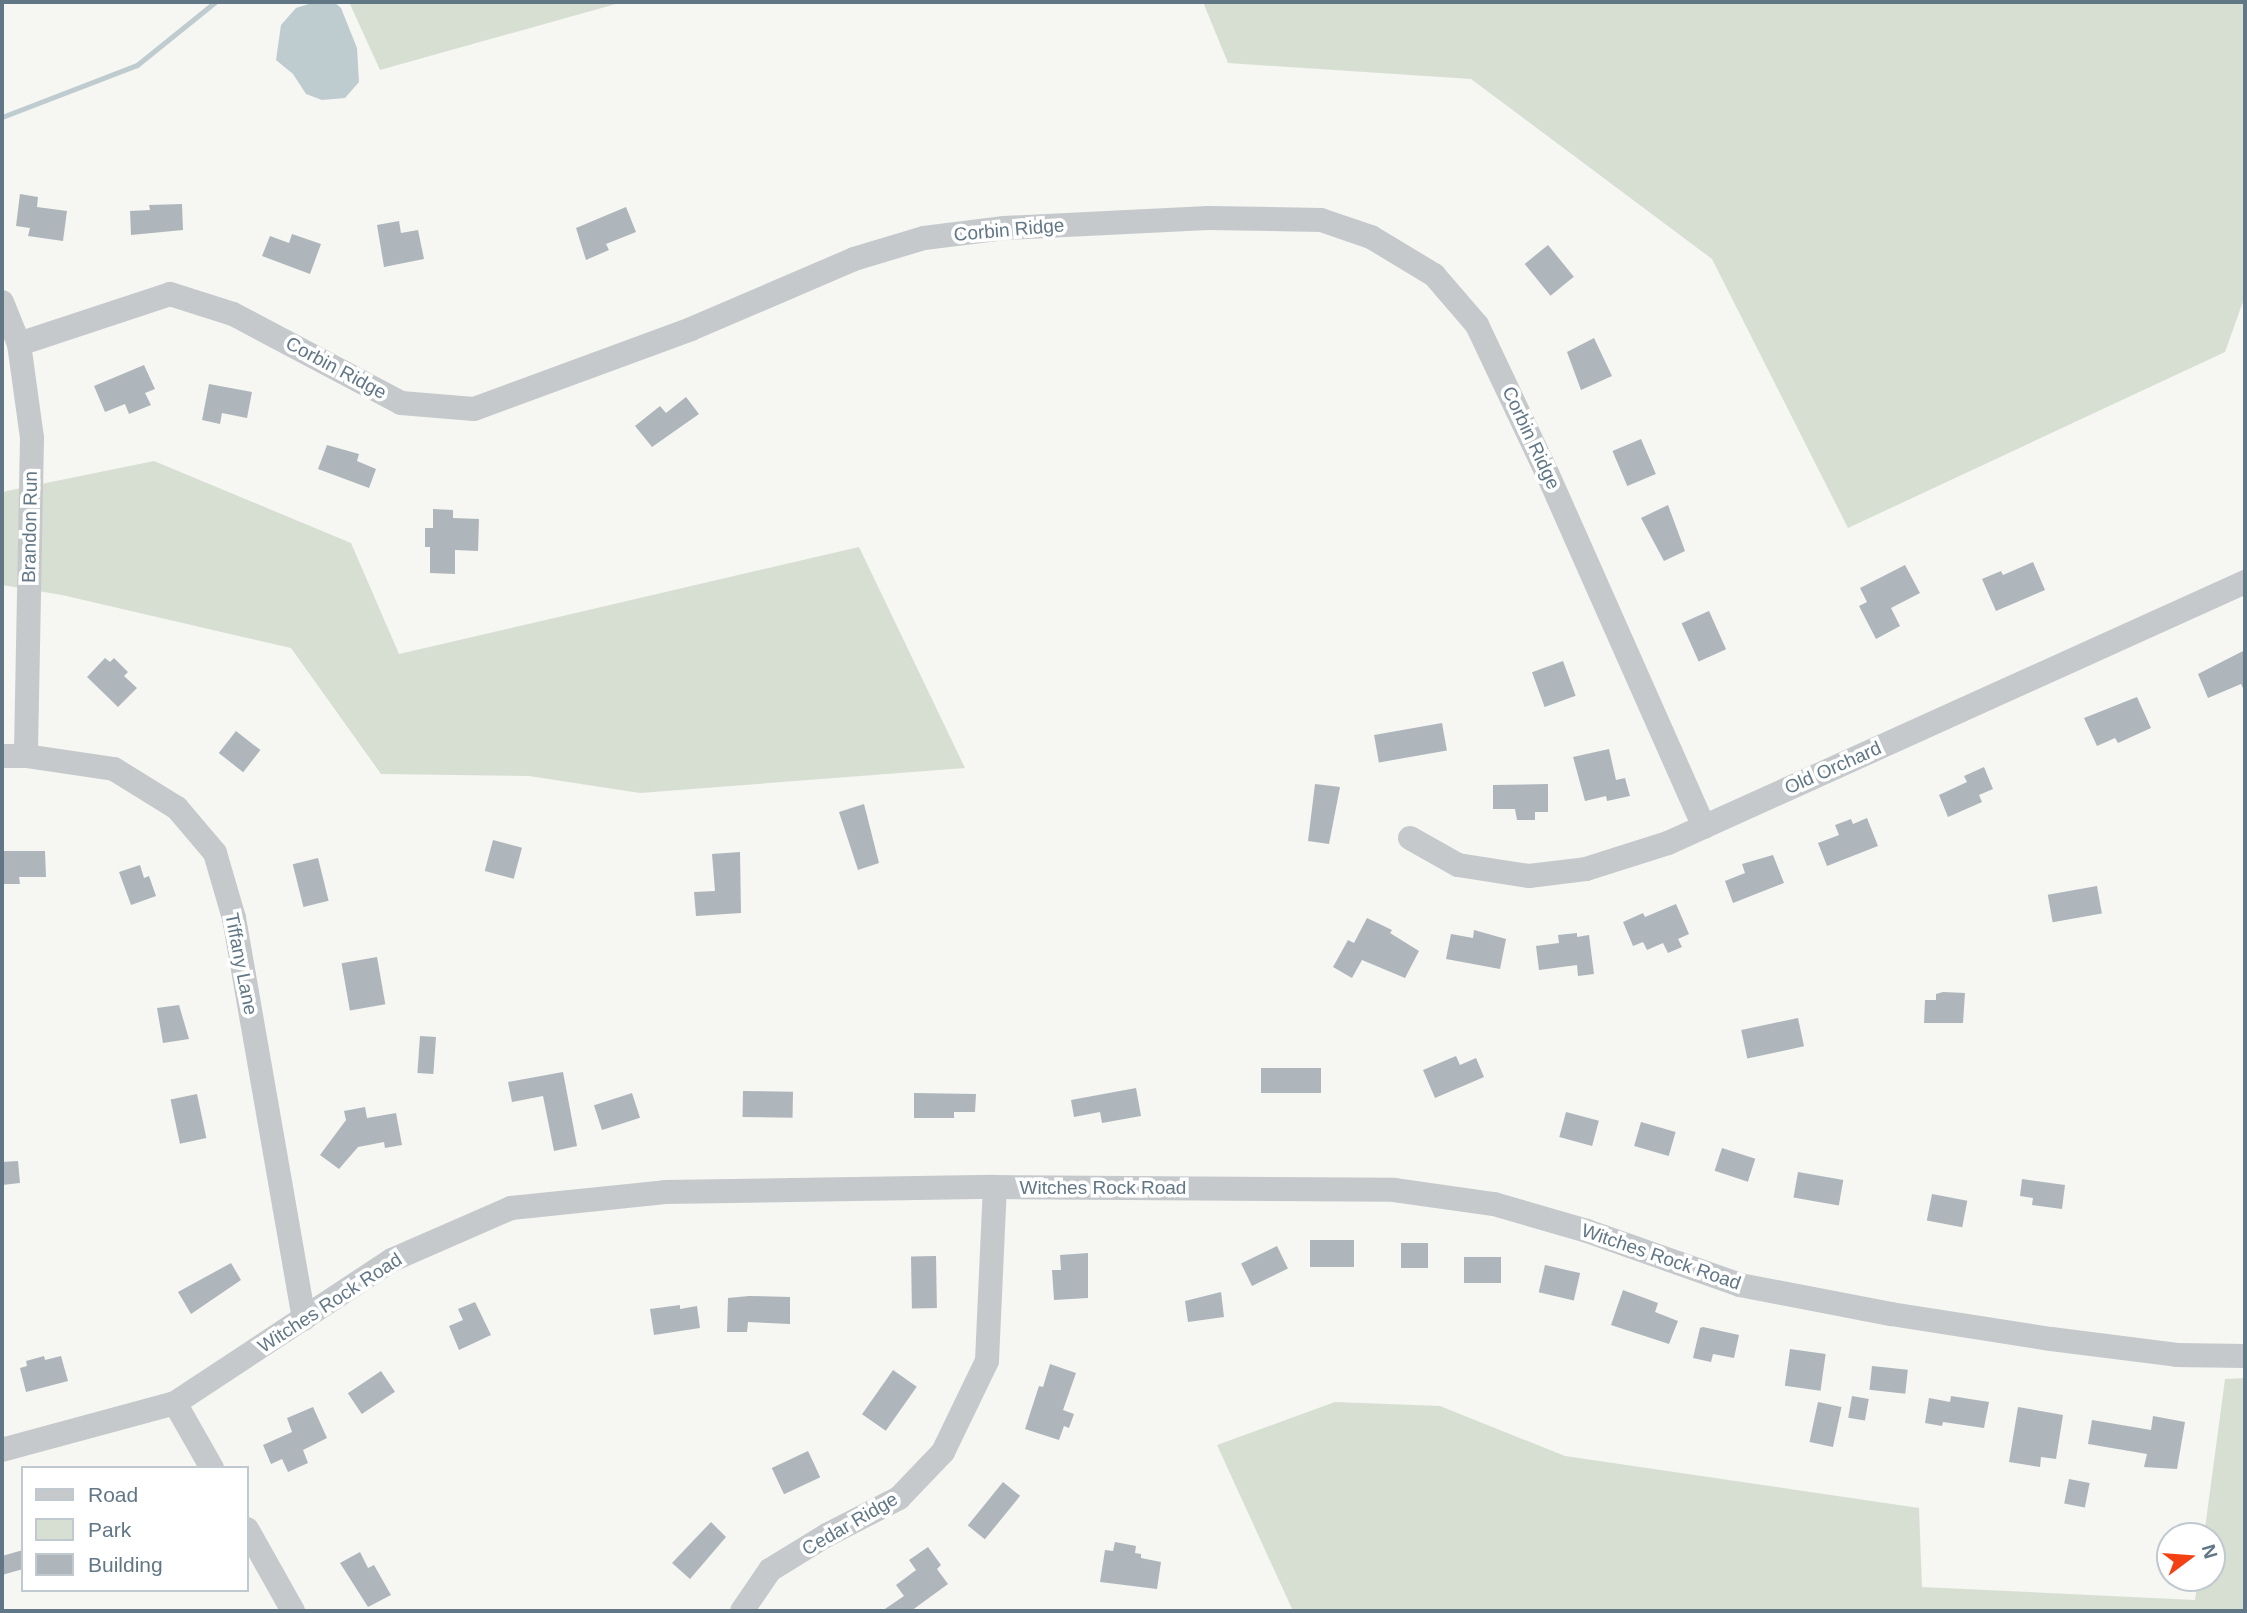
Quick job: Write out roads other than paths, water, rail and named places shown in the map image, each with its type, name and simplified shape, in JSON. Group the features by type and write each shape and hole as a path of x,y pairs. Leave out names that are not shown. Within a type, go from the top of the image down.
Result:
{"street":[{"name":"Corbin Ridge","path":"19,344 170,294 233,313 401,403 474,409 691,329 855,259 924,238 1004,228 1208,218 1321,220 1371,237 1434,275 1477,325 1560,499 1704,827"},
{"name":"Brandon Run","path":"2,302 19,344 32,438 14,756"},
{"name":"Old Orchard","path":"1410,838 1458,865 1529,876 1586,869 1668,843 2245,582"},
{"name":"Tiffany Lane","path":"14,756 114,769 177,808 215,853 234,918 304,1320"},
{"name":"Witches Rock Road","path":"2,1450 175,1403 392,1260 511,1208 665,1192 995,1187 1394,1191 1493,1204 1587,1231 1740,1285 1891,1314 2052,1339 2177,1355 2245,1356"},
{"name":"Cedar Ridge","path":"742,1611 770,1570 827,1535 899,1498 943,1452 987,1361 995,1187"},
{"path":"175,1403 211,1466"},
{"path":"248,1532 293,1611"}],"waterway":[{"path":"2,117 137,65 215,2"}]}
